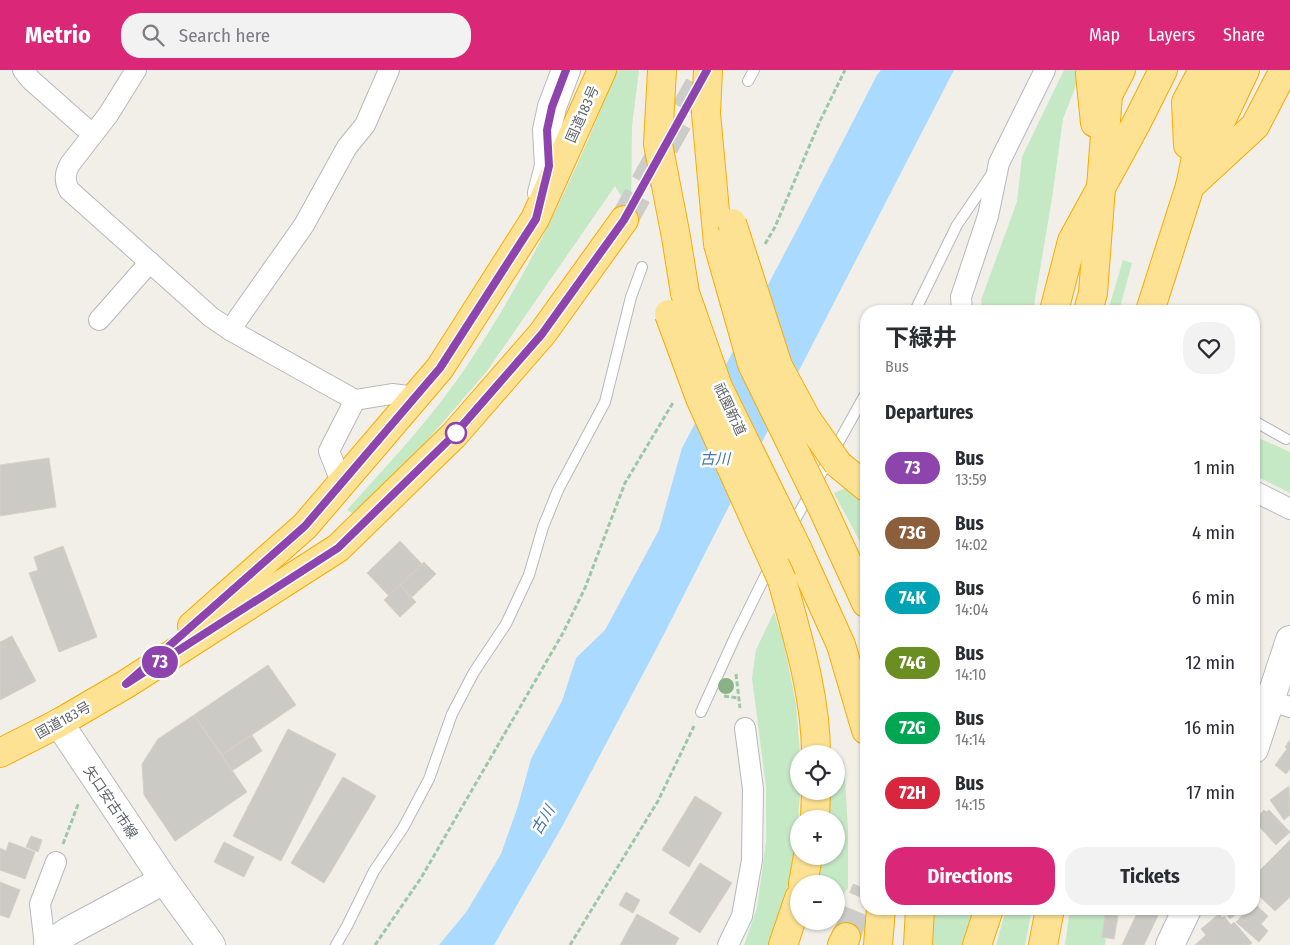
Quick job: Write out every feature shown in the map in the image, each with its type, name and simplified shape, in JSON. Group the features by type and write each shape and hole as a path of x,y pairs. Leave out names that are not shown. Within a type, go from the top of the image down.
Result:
{"highway":[{"name":"国道183号","path":"126,684 305,526 440,368 536,219 602,70"},
{"name":"祇園新道","path":"662,70 658,144 685,293 718,386 786,547 841,645 860,710"},
{"path":"708,70 706,113 725,233 752,364 860,590"},
{"path":"1092,70 1090,74 1101,186"},
{"path":"1090,305 1093,293 1108,94 1121,70"},
{"path":"1101,186 1129,102 1146,70"},
{"path":"1056,305 1072,241 1164,70"},
{"path":"1101,186 1153,127 1182,70"},
{"path":"1190,186 1186,102 1203,70"},
{"path":"1152,305 1190,186 1208,96 1222,70"},
{"path":"1190,186 1245,70"},
{"path":"1190,186 1244,109 1265,70"},
{"path":"1190,186 1255,126 1284,70"},
{"path":"1190,186 1266,136 1290,92"},
{"path":"658,144 654,214 669,314 700,398 782,580 803,656 816,745"},
{"name":"国道183号","path":"0,753 59,723 126,684 338,548 454,435 542,334 624,220"},
{"path":"725,233 778,366 806,418 838,464 860,482"},
{"path":"878,945 880,915"},
{"path":"918,945 920,915"},
{"path":"977,945 987,915"},
{"path":"1043,945 1049,915"},
{"path":"783,945 790,924"}],"main road":[{"path":"536,219 549,166 547,130 552,107 566,70"},
{"path":"1260,739 1280,704 1290,640"},
{"name":"矢口安古市線","path":"59,723 164,880 212,945"},
{"path":"47,945 69,931 164,880"},
{"path":"1170,945 1184,915"}],"street":[{"path":"24,70 31,80 92,134"},
{"path":"136,70 108,115 92,134 66,172 66,183 69,190 211,318 230,330 355,400 392,394 416,398"},
{"path":"230,330 304,225 347,147 365,125 390,70"},
{"path":"961,305 960,297 988,216 1000,163 1045,70"},
{"path":"100,320 150,262"},
{"path":"342,484 329,450 355,400"},
{"path":"1260,494 1290,509"},
{"path":"728,945 742,916 752,860 753,790 745,728"},
{"path":"47,945 40,904 56,862"}],"lane":[{"path":"748,81 754,70"},
{"path":"918,305 957,225 1000,163"},
{"path":"336,945 374,871 403,828 429,779 452,714 474,672 506,624 529,575 543,527 558,490 605,402 631,296 642,267"},
{"path":"701,712 735,637 786,547 860,405"},
{"path":"1260,424 1286,439"}],"path":[{"path":"765,244 775,227 820,122 845,70"},
{"path":"375,945 421,878 563,633 585,588 625,483 676,398"},
{"path":"735,637 738,698 745,728"},
{"path":"570,945 658,801 701,712"},
{"path":"56,862 79,802"}],"green space":[{"path":"617,70 639,70 632,126 631,212 615,186 487,371 412,458 355,515 347,510 412,438 456,381 492,327 533,256 569,182"},
{"path":"1064,70 1082,70 1063,119 1034,305 982,305 981,300 1017,202 1022,157"},
{"path":"1123,260 1132,263 1121,305 1110,305"},
{"path":"1260,439 1290,452 1290,493 1260,478"},
{"path":"847,487 860,496 860,542 834,493"},
{"path":"774,612 783,639 796,704 799,745 790,745 790,800 799,800 799,810 790,810 790,865 793,865 777,929 770,945 744,945 757,908 766,841 766,787 752,678 756,650"},
{"path":"845,778 848,829 848,888 845,892 845,875 817,875 819,865 845,865 845,810 826,810 826,800 845,800"},
{"path":"934,915 972,915 964,945 932,945"},
{"path":"1004,915 1031,915 1025,945 996,945"},
{"path":"1069,915 1108,915 1105,945 1065,945"}],"water":[{"name":"古川","path":"881,70 954,70 662,638 563,825 494,945 439,945 467,911 501,854 518,806 531,759 562,701 576,658 605,630 659,530 682,448"}],"building":[{"path":"49,458 56,507 0,516 0,465"},
{"path":"400,541 422,564 389,596 367,573"},
{"path":"63,546 97,637 59,652 29,573 38,570 34,557"},
{"path":"424,562 436,574 412,597 400,585"},
{"path":"400,585 416,602 400,617 384,600"},
{"path":"12,636 36,681 0,700 0,642"},
{"path":"268,665 296,705 222,755 194,715"},
{"path":"194,715 247,792 175,841 144,795 142,764 158,739"},
{"path":"288,729 336,754 281,861 233,836"},
{"path":"252,735 262,751 232,771 222,755"},
{"path":"1290,740 1290,769 1286,774 1275,765 1287,749 1285,747"},
{"path":"343,777 376,796 324,883 291,863"},
{"path":"1289,786 1290,815 1284,820 1270,800"},
{"path":"695,796 722,813 689,867 662,850"},
{"path":"1264,810 1266,812 1269,810 1290,832 1276,845 1260,828 1260,814"},
{"path":"31,836 42,840 38,852 26,847"},
{"path":"1290,840 1290,897 1275,911 1260,897 1260,870"},
{"path":"9,842 35,852 25,879 0,870 0,848 6,851"},
{"path":"224,842 254,857 244,877 214,862"},
{"path":"700,863 732,883 700,933 669,913"},
{"path":"0,882 20,890 9,918 0,915"},
{"path":"626,892 640,900 633,913 619,905"},
{"path":"1260,909 1268,916 1261,924 1268,931 1259,942 1236,922 1242,915 1260,915"},
{"path":"637,914 679,938 675,945 620,945"},
{"path":"1105,915 1118,916 1114,939 1102,937"},
{"path":"1136,915 1158,915 1144,945 1122,945"},
{"path":"1218,915 1222,918 1224,916 1231,925 1234,922 1252,943 1249,945 1195,945 1206,935 1201,929"},
{"path":"1227,915 1235,915 1230,919"}],"tunnel":[{"path":"624,220 707,70"},
{"path":"846,937 860,903"}],"bus line":[{"name":"73","path":"566,70 552,107 547,130 549,166 536,219 440,368 305,526 126,684 338,548 454,435 542,334 624,220 707,70"}]}
